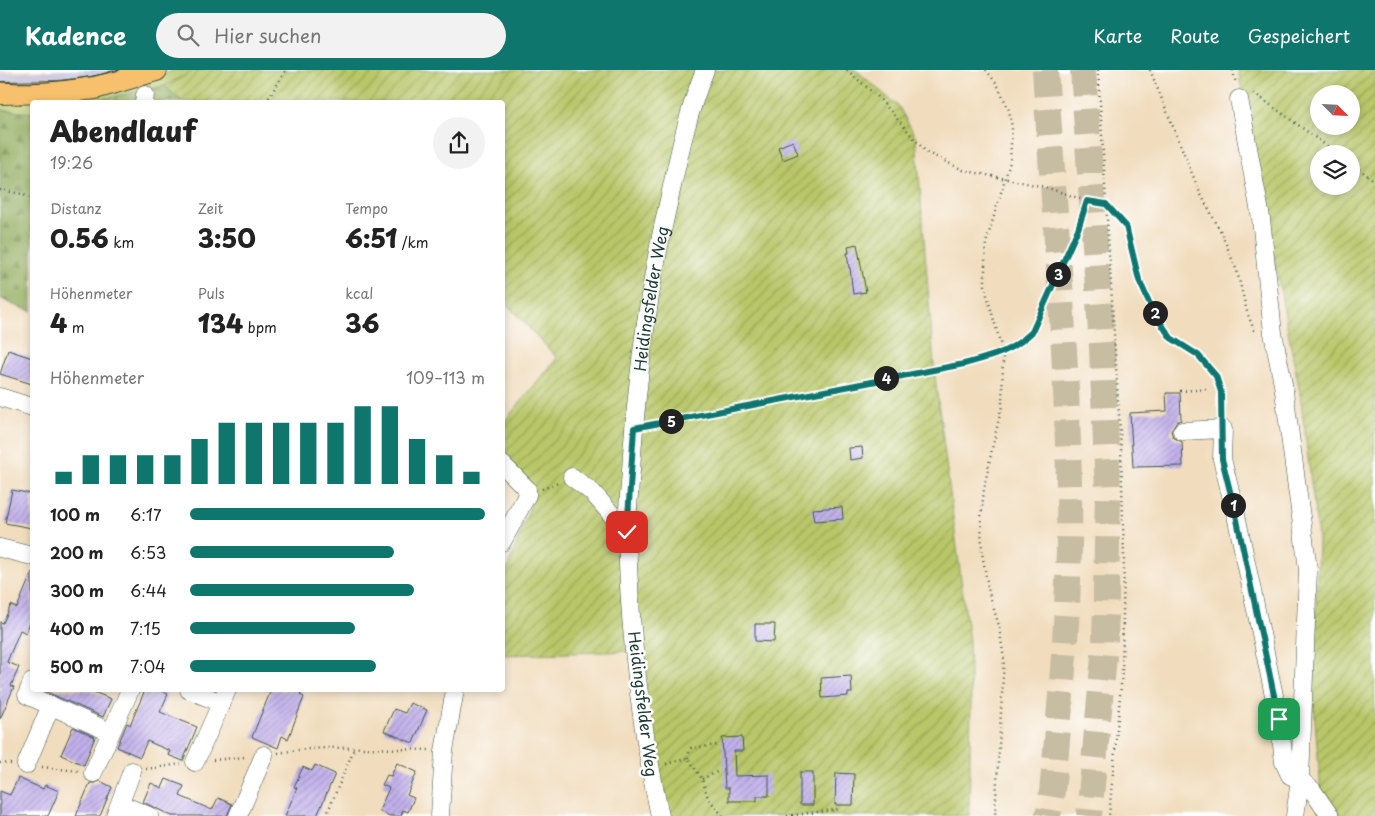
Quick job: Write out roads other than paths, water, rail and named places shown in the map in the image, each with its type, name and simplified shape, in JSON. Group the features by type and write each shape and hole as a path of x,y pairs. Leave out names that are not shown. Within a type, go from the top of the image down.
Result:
{"main road":[{"path":"0,92 60,92 95,88 156,70"}],"street":[{"name":"Heidingsfelder Weg","path":"660,816 650,768 634,646 627,532 634,428 644,332 659,242 682,141 695,95 705,70"},
{"path":"1239,99 1261,218 1273,333 1283,384 1308,569 1300,780 1295,816"},
{"path":"0,397 30,406"},
{"path":"1182,431 1222,429 1222,459 1240,533 1279,719 1284,762 1290,775 1300,780 1312,790 1330,816"},
{"path":"505,467 527,489 527,496 505,536"},
{"path":"572,477 592,492 627,532"},
{"path":"1,551 30,556"},
{"path":"30,687 27,695 110,732"},
{"path":"93,773 129,692"},
{"path":"195,762 225,696 201,692"},
{"path":"440,816 444,750 455,692"},
{"path":"26,765 51,706"},
{"path":"238,816 264,755"},
{"path":"132,771 118,810 149,816"}],"tunnel":[{"path":"1045,70 1063,331 1068,436 1069,526 1069,564 1062,678 1052,792 1048,816"},
{"path":"1083,70 1102,347 1108,492 1105,646 1089,816"}],"tram line":[{"path":"0,82 60,81 120,70"}]}
